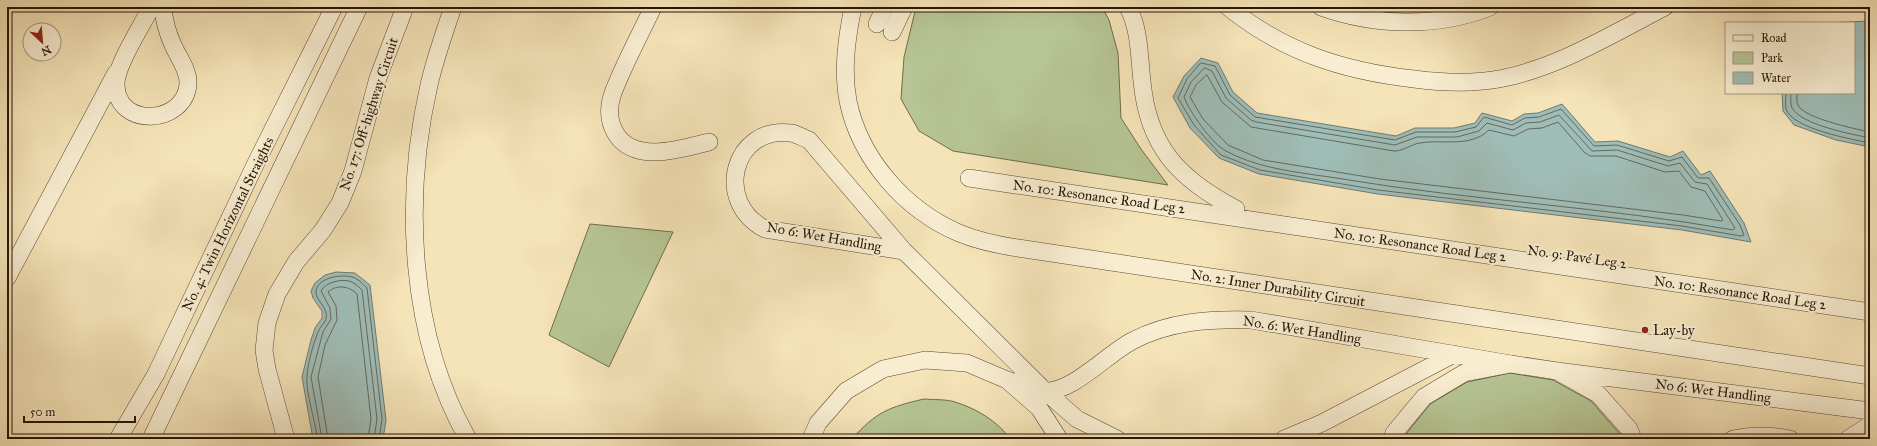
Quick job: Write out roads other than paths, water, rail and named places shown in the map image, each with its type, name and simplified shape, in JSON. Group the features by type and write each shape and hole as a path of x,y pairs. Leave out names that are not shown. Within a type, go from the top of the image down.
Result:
{"street":[{"path":"7,278 151,7"},
{"path":"123,60 117,76 116,88 123,103 135,113 147,117 162,114 173,108 183,98 188,85 188,76 167,29 163,7"},
{"name":"No. 4: Twin Horizontal Straights","path":"118,439 156,374 256,163 334,7"},
{"name":"No. 4: Twin Horizontal Straights","path":"151,439 359,7"},
{"name":"No. 17: Off-highway Circuit","path":"286,439 273,395 265,357 267,323 278,294 296,262 323,230 340,202 353,171 378,78 405,7"},
{"path":"453,7 429,84 421,123 416,164 414,205 415,243 425,322 436,366 449,400 468,439"},
{"path":"653,7 613,94 610,110 610,124 617,136 633,149 648,152 665,151 709,142"},
{"name":"No. 2: Inner Durability Circuit","path":"853,7 848,34 846,79 848,100 863,142 886,179 902,196 937,222 958,233 982,241 1018,248 1870,376"},
{"path":"885,7 884,28 904,7"},
{"path":"1128,7 1132,16 1139,45 1145,106 1154,133 1168,158 1188,179 1206,192 1236,209"},
{"path":"1228,7 1259,30 1270,36 1299,51 1336,65 1376,75 1439,82 1459,82 1504,78 1549,64 1610,36 1665,7"},
{"path":"1321,7 1364,19 1405,22 1458,17 1490,7"},
{"name":"No 6: Wet Handling","path":"904,251 770,230 754,223 744,212 734,187 734,176 737,164 754,142 767,136 781,133 793,134 808,140 904,251 1045,391"},
{"name":"No. 9: Pavé Leg 2","path":"970,173 1537,251 1870,301"},
{"name":"No. 10: Resonance Road Leg 2","path":"970,173 1870,312"},
{"name":"No. 6: Wet Handling","path":"1045,391 1062,388 1083,376 1132,341 1171,326 1211,320 1251,320 1510,364"},
{"path":"1284,439 1322,423 1454,354"},
{"path":"811,439 818,423 846,391 883,369 925,360 967,364 1007,380 1039,408 1058,439"},
{"name":"No 6: Wet Handling","path":"1392,439 1394,433 1424,397 1464,373 1510,364 1870,411"},
{"name":"No 6: Wet Handling","path":"1557,371 1598,394 1629,429 1633,439"},
{"name":"No. 6: Wet Handling","path":"1007,380 1045,391 1077,419 1117,439"},
{"path":"1306,439 1322,423"},
{"path":"1848,439 1870,425"},
{"path":"1733,439 1746,436 1775,436 1790,439"}],"water":[{"path":"1870,21 1870,147 1836,140 1794,125 1783,111 1782,94 1855,94 1855,22 1848,22"},
{"path":"1201,58 1218,63 1233,92 1257,113 1396,136 1415,128 1454,128 1475,123 1482,113 1512,121 1524,114 1538,113 1562,104 1595,142 1618,141 1670,157 1683,151 1701,175 1710,171 1744,223 1751,242 1682,230 1378,194 1259,174 1219,158 1190,128 1173,97 1184,76"},
{"path":"336,272 355,273 370,285 386,420 383,439 313,439 302,377 311,340 315,328 322,318 322,311 313,298 311,291 315,283 325,275"}],"place":[{"name":"Lay-by","path":"1645,330"}]}
